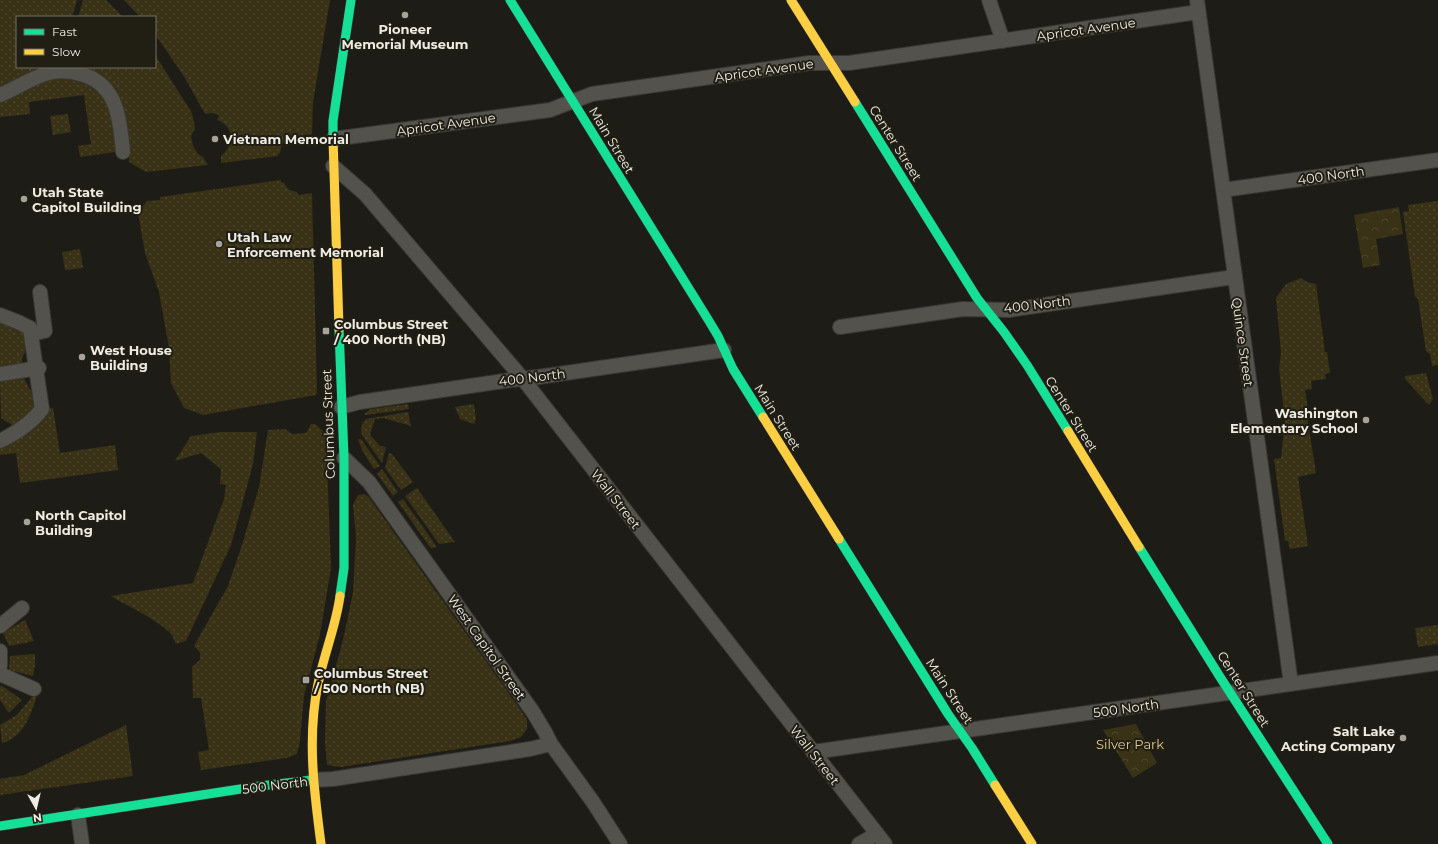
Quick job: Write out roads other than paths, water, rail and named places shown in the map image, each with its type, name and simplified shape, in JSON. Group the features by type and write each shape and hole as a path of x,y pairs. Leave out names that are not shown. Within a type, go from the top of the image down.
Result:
{"street":[{"name":"Columbus Street","path":"321,844 313,780 312,744 315,707 318,684 338,614 344,568 344,458 341,407 333,121 351,0"},
{"name":"Main Street","path":"510,0 709,321 733,369 948,714 972,748 1032,844"},
{"name":"Center Street","path":"791,0 977,298 987,309 1027,365 1230,692 1328,844"},
{"path":"989,0 1003,41"},
{"name":"Apricot Avenue","path":"333,139 550,110 592,94 809,63 849,62 1003,41 1197,6"},
{"name":"Quince Street","path":"1197,6 1290,684"},
{"path":"0,95 14,90 29,80 63,70 93,78 104,86 112,97 118,117 123,152"},
{"name":"400 North","path":"1223,190 1438,160"},
{"name":"Wall Street","path":"334,166 365,194 523,378 881,839"},
{"name":"400 North","path":"840,328 963,309 1009,310 1234,277"},
{"path":"31,334 45,331 40,292"},
{"path":"0,315 30,328 42,409 36,418 0,441"},
{"name":"400 North","path":"341,407 360,402 724,350"},
{"path":"0,374 37,369"},
{"name":"West Capitol Street","path":"344,458 369,482 533,712 551,744 593,802 620,844"},
{"path":"0,626 22,608"},
{"path":"0,651 0,666"},
{"name":"500 North","path":"813,752 1438,663"},
{"path":"0,674 34,689"},
{"name":"500 North","path":"0,826 297,781 333,779 530,749 551,744"},
{"path":"78,815 82,844"},
{"path":"859,844 881,839"}],"place":[{"name":"Pioneer Memorial Museum","path":"405,15"},
{"name":"Vietnam Memorial","path":"215,139"},
{"name":"Utah State Capitol Building","path":"24,199"},
{"name":"Utah Law Enforcement Memorial","path":"219,244"},
{"name":"Columbus Street / 400 North (NB)","path":"326,331"},
{"name":"West House Building","path":"82,357"},
{"name":"Washington Elementary School","path":"1366,420"},
{"name":"North Capitol Building","path":"27,522"},
{"name":"Columbus Street / 500 North (NB)","path":"306,680"},
{"name":"Salt Lake Acting Company","path":"1403,738"}],"park label":[{"name":"Silver Park","path":"1130,744"}]}
